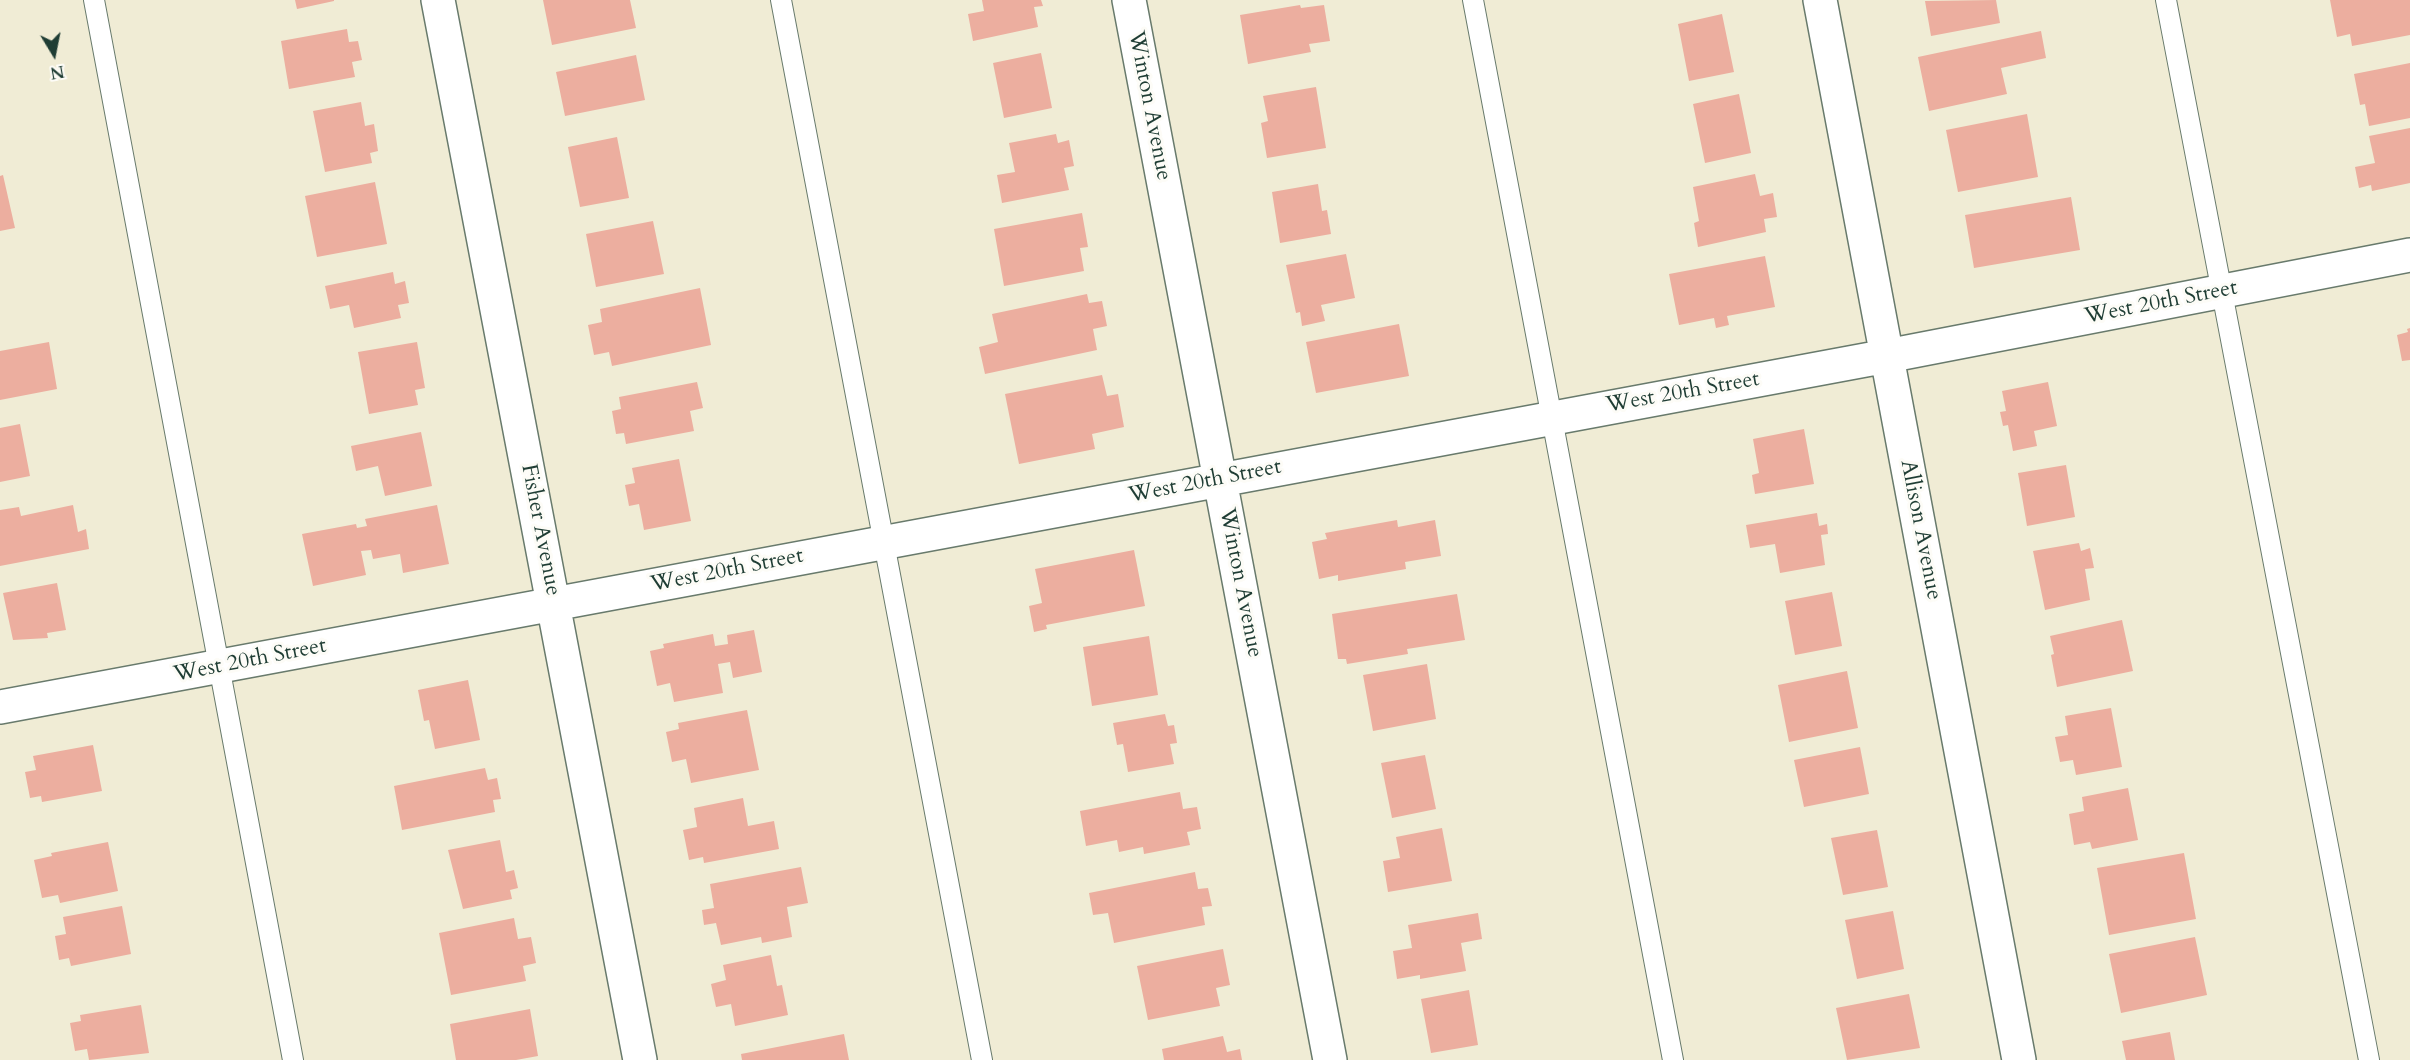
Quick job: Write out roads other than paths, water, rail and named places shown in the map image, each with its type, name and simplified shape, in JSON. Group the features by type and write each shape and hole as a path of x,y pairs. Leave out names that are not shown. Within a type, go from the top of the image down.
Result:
{"street":[{"name":"Fisher Avenue","path":"438,0 555,604 640,1060"},
{"name":"Winton Avenue","path":"1129,0 1330,1060"},
{"name":"Allison Avenue","path":"1820,0 2019,1060"},
{"name":"West 20th Street","path":"0,707 1887,356 2410,255"}],"lane":[{"path":"94,0 217,667 293,1060"},
{"path":"781,0 982,1060"},
{"path":"1473,0 1673,1060"},
{"path":"2166,0 2370,1060"}]}
